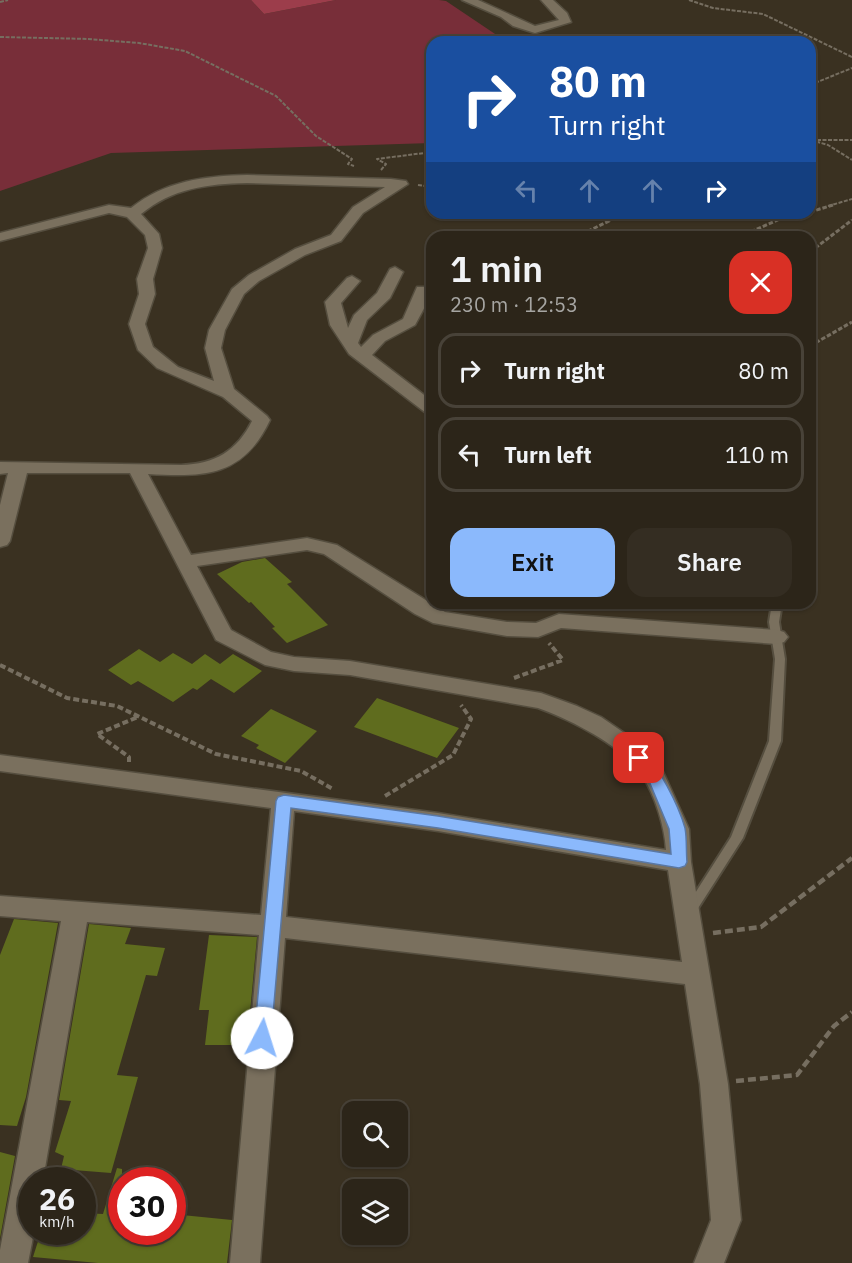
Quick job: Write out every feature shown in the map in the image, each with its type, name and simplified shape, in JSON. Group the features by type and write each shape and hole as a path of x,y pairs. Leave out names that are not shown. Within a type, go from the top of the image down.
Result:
{"street":[{"path":"468,0 506,15 517,24 535,30 565,22 563,15 546,0"},
{"path":"132,214 144,202 168,190 201,182 264,180 401,184"},
{"path":"226,392 213,348 217,330 237,292 254,278 300,252 336,238 346,228 357,210 373,198 401,184"},
{"path":"0,237 109,209 123,210 132,214 152,234 155,248 145,279 147,294 137,324 144,347 156,360 172,370 226,392 250,408 261,420 252,439 235,456 210,468 184,470 9,468 0,541"},
{"path":"356,349 360,318 384,295 395,272"},
{"path":"352,281 333,302 338,325 356,349 426,404"},
{"path":"356,349 409,322 423,290"},
{"path":"136,468 222,635 265,658 294,664 350,668 541,701 569,711 626,745 652,771 677,829 679,862 714,1084 726,1220 709,1263"},
{"path":"184,562 307,544 330,549 426,603"},
{"path":"436,609 440,618 507,629 538,630 565,612 777,637"},
{"path":"0,763 355,811 679,862"},
{"path":"244,1263 284,801"},
{"path":"0,906 272,926 698,975"},
{"path":"13,1263 76,911"}],"lane":[{"path":"689,925 737,838 775,741 780,659 774,622 776,609"}],"path":[{"path":"0,2 8,0"},
{"path":"689,0 713,8 763,14 809,36"},
{"path":"0,37 108,41 185,51 276,96 316,136 352,159 348,164 358,167"},
{"path":"816,40 852,57"},
{"path":"816,83 852,68"},
{"path":"816,140 852,140"},
{"path":"816,142 828,145 852,160"},
{"path":"401,184 379,172 386,164 377,159 426,153"},
{"path":"816,210 852,199"},
{"path":"587,231 610,219"},
{"path":"753,231 780,219"},
{"path":"816,247 852,220"},
{"path":"816,343 852,322"},
{"path":"480,690 563,660 538,630"},
{"path":"0,665 67,698 117,706 216,754 301,771 329,785 355,811 453,755 471,719 448,685"},
{"path":"131,780 129,757 110,741 97,734 139,716"},
{"path":"689,925 761,927 852,858"},
{"path":"714,1084 797,1075 834,1026 852,1012"}],"shaded area":[{"path":"0,0 251,0 264,14 336,0 439,0 446,1 498,36 426,36 426,143 111,153 0,191"},
{"path":"251,0 336,0 264,14"}],"building":[{"path":"265,558 292,582 287,584 328,625 287,643 251,602 249,603 217,574 242,562"},
{"path":"139,649 160,662 173,653 192,664 205,654 220,664 233,654 262,671 234,693 211,679 197,690 193,688 173,702 138,681 131,685 108,670"},
{"path":"377,698 459,728 437,758 354,727"},
{"path":"271,709 317,731 285,763 256,748 259,745 241,736"},
{"path":"14,919 58,923 26,1097 17,1126 0,1125 0,955"},
{"path":"89,924 131,928 125,944 165,948 157,976 146,975 117,1075 138,1077 113,1167 108,1167 108,1173 96,1172 96,1167 61,1167 64,1156 55,1152 71,1101 59,1100"},
{"path":"209,935 257,937 247,1045 205,1045 209,1010 199,1010"},
{"path":"0,1152 15,1156 0,1238"},
{"path":"108,1198 108,1245 186,1245 186,1215 232,1220 227,1263 98,1263 33,1257 37,1245 96,1245 96,1214 103,1214"}],"route":[{"path":"262,1038 284,801 438,822 679,862 677,829 652,771 639,758"}]}
